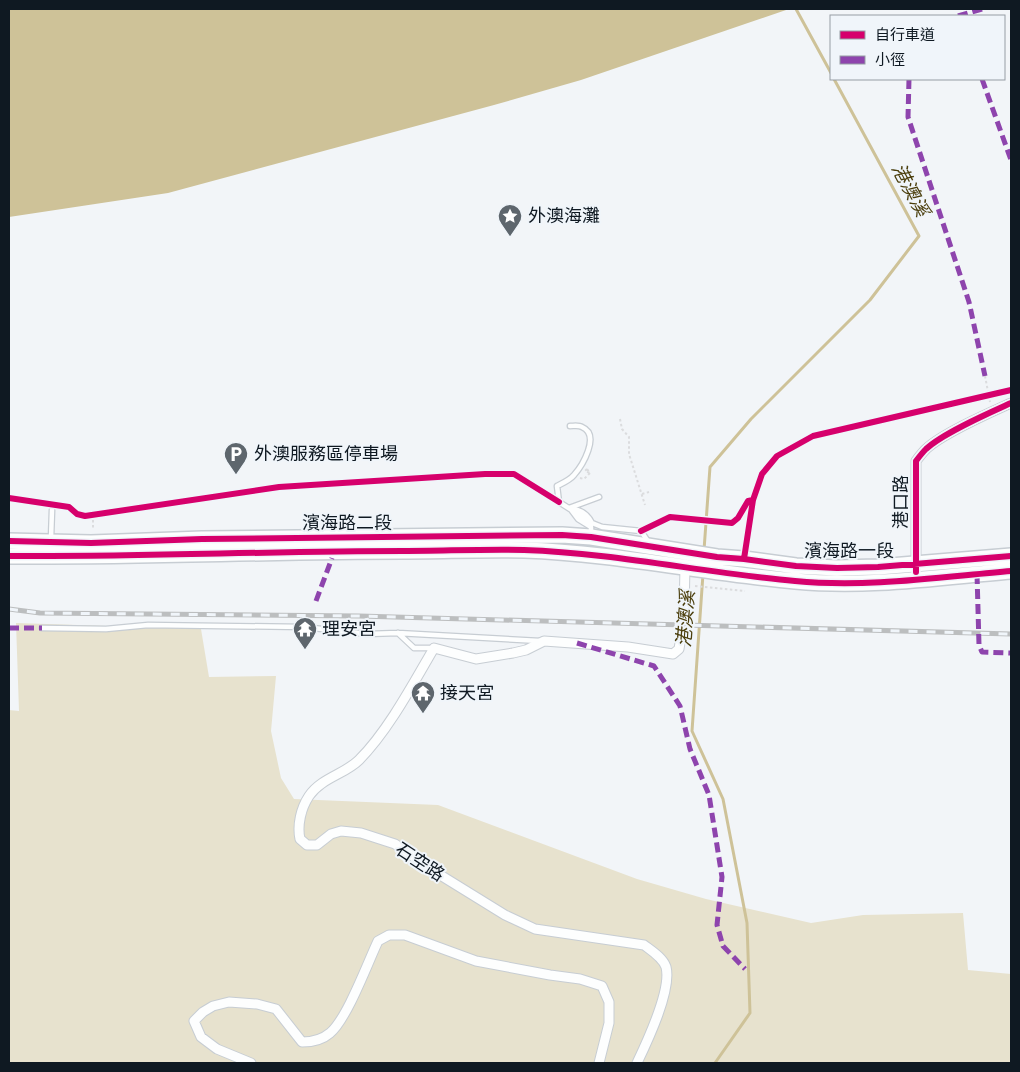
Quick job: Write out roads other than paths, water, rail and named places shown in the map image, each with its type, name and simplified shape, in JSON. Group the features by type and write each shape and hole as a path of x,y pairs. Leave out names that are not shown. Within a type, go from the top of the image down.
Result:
{"main road":[{"name":"濱海路二段","path":"522,543 592,530 652,547 685,559"},
{"name":"濱海路二段","path":"9,541 202,547 522,543 588,554 685,559"},
{"name":"濱海路二段","path":"9,556 91,544"},
{"name":"濱海路一段","path":"685,559 717,564 797,582 856,583 1011,556"},
{"name":"濱海路一段","path":"916,572 1011,571"}],"street":[{"name":"港口路","path":"916,572 916,461 926,449 938,440 1011,403"},
{"path":"434,648 476,659 513,654 544,641 628,647 673,654 680,649 684,618 685,559"},
{"name":"石空路","path":"434,648 376,742 357,762 319,786 310,795 300,819 298,828 300,839 307,845 317,845 331,834 341,831 361,833 395,844 437,873 505,915 535,929 644,945 656,953 666,967 666,990 637,1063"},
{"path":"251,1063 216,1049 201,1038 194,1021 213,1006 229,1002 257,1004 276,1009 302,1042 315,1041 331,1033 344,1016 378,941 389,936 405,935 476,961 580,979 602,986 609,1002 609,1023 599,1063"}],"lane":[{"path":"570,426 582,427 588,432 590,443 586,459 573,477 557,486 559,502 569,508 592,530"},
{"path":"569,508 599,497"},
{"path":"569,508 592,530"},
{"path":"51,542 52,510"},
{"path":"42,628 106,629 148,625 304,627 367,634 398,633 544,641"},
{"path":"398,633 414,648 434,648"}],"waterway":[{"name":"港澳溪","path":"796,9 830,71"},
{"name":"港澳溪","path":"704,550 710,467 751,419 870,300 919,236 835,80"},
{"name":"港澳溪","path":"703,574 692,731 723,799 747,923 750,1013 715,1063"}],"railway":[{"path":"9,609 40,613 359,616 1011,634"}],"place":[{"name":"外澳海灘","path":"510,237"},
{"name":"外澳服務區停車場","path":"236,475"},
{"name":"理安宮","path":"305,650"},
{"name":"接天宮","path":"423,714"}]}
